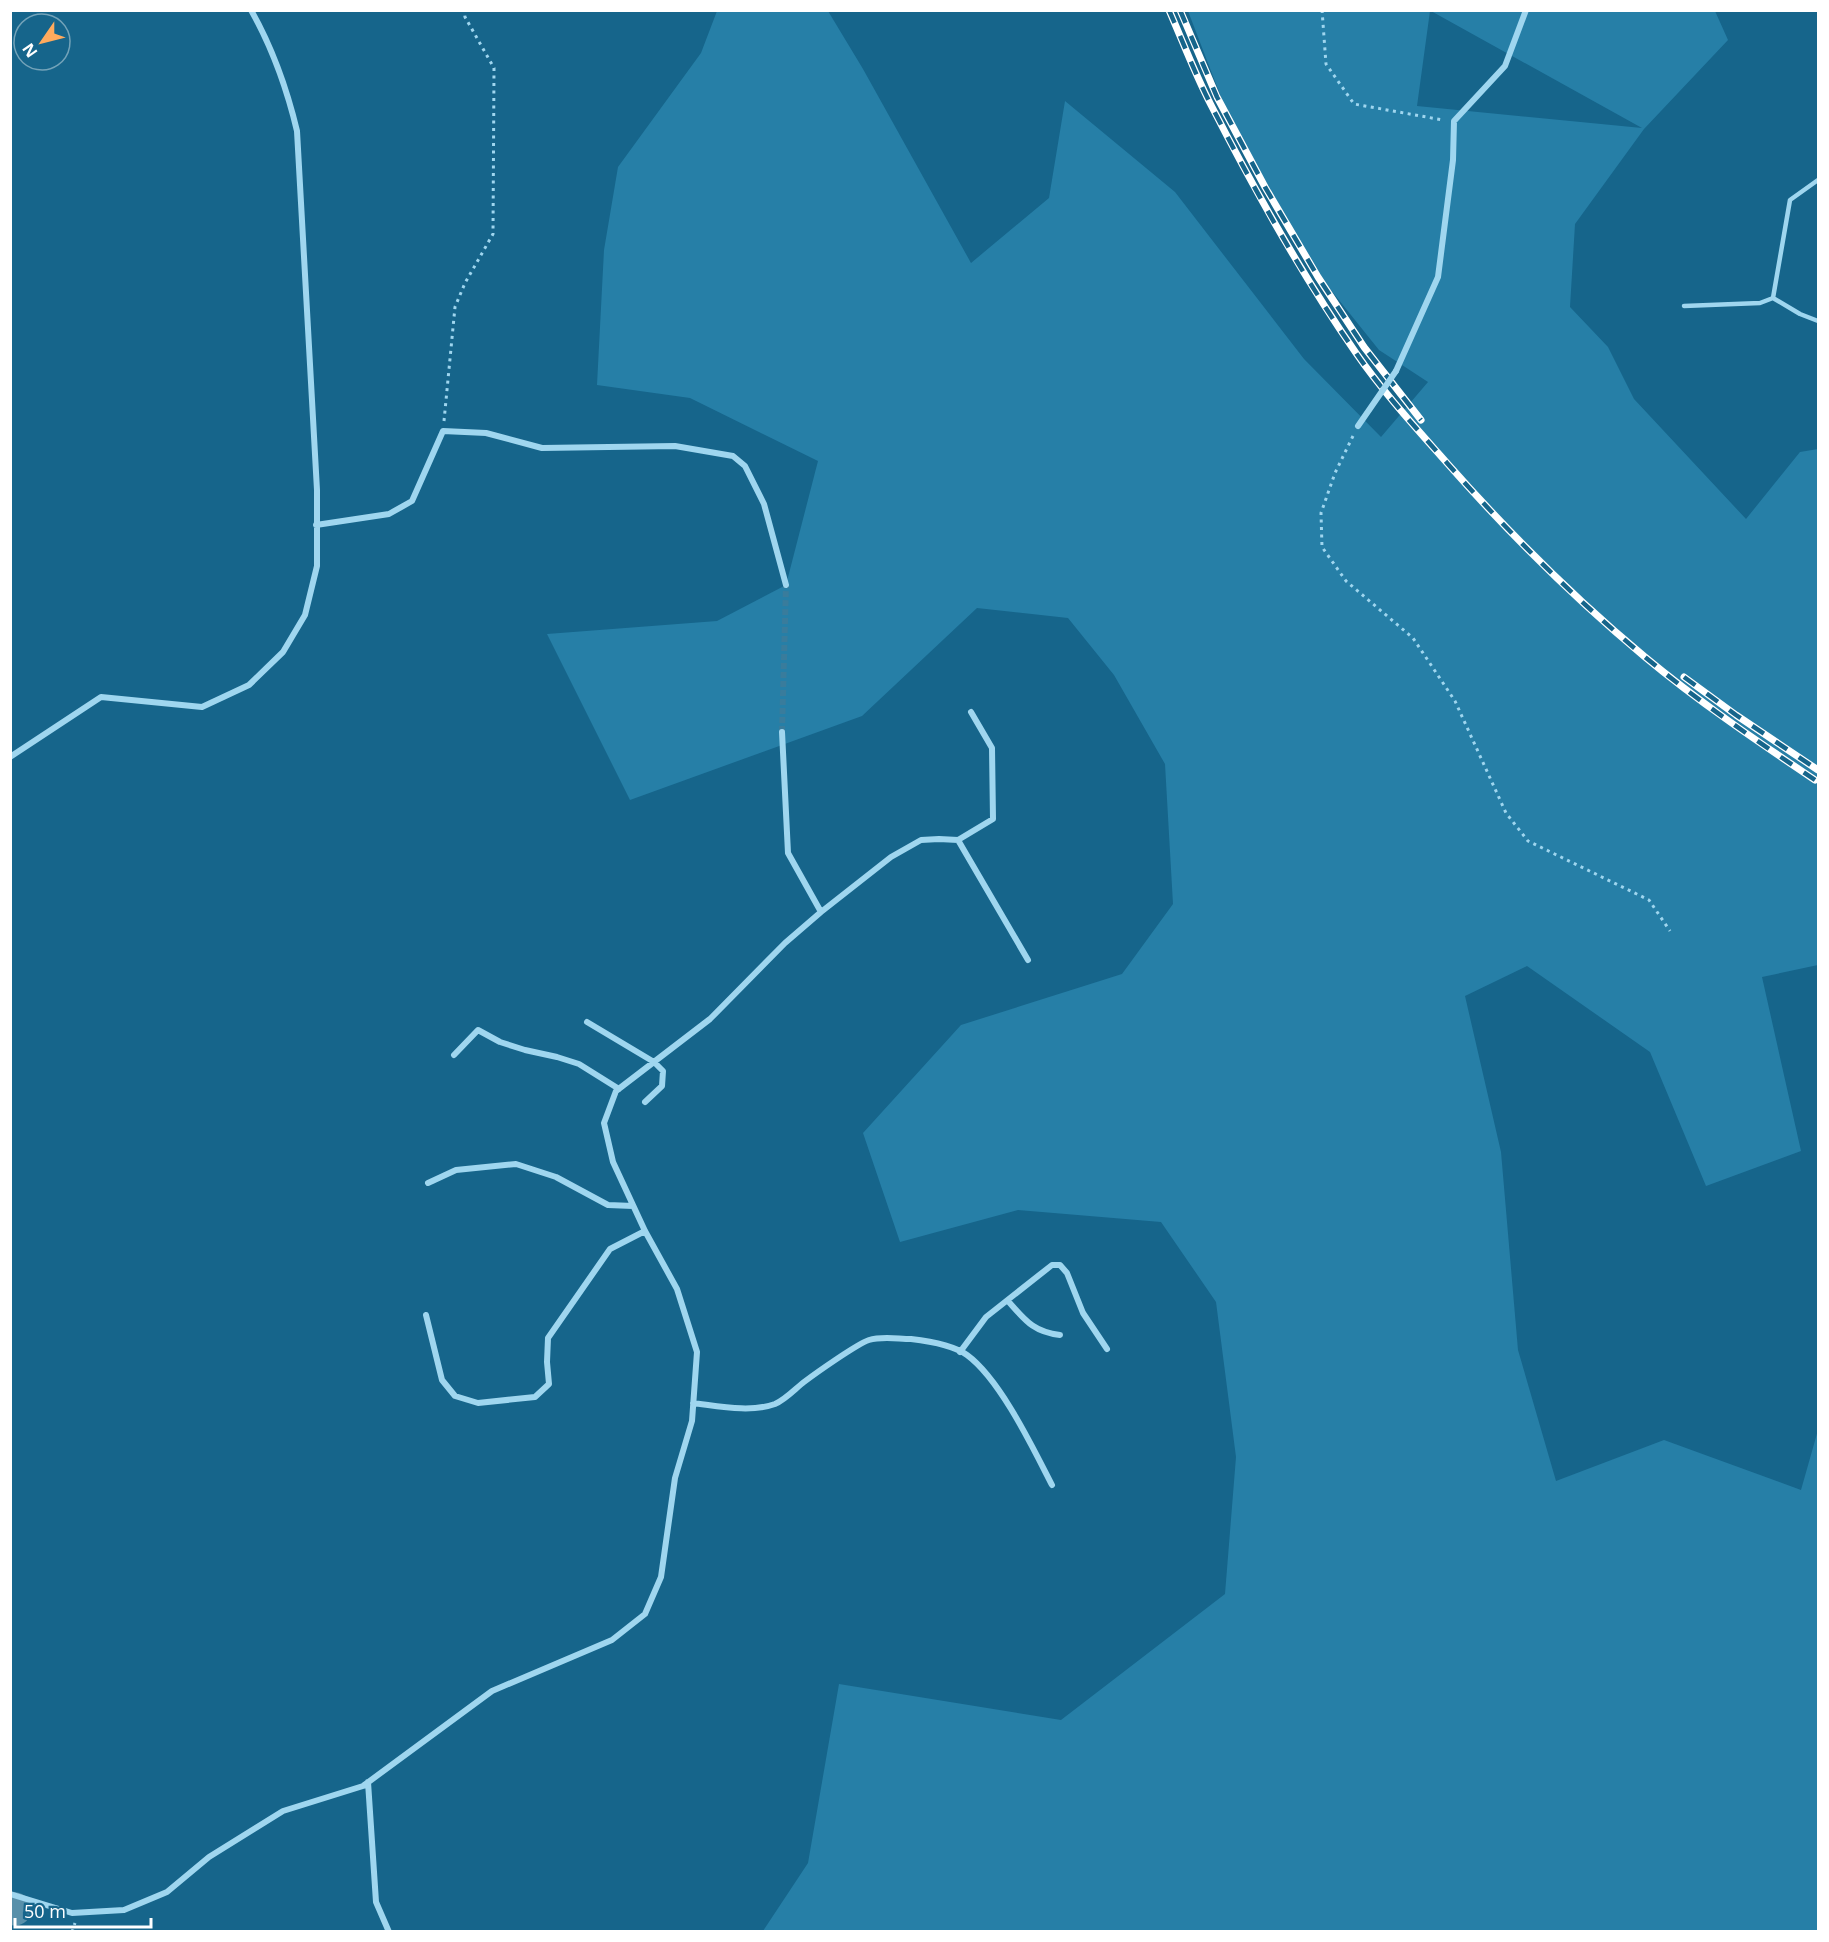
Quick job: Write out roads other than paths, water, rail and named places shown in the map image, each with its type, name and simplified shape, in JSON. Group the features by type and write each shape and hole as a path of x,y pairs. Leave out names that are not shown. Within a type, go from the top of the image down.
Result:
{"street":[{"path":"10,757 101,697 202,707 249,685 283,652 305,615 317,566 317,490 297,131 287,91 264,32 252,10"},
{"path":"1358,426 1396,371 1438,277 1453,160 1454,121 1505,66 1526,10"},
{"path":"316,525 389,513 412,501 443,431 486,433 542,448 675,446 733,456 746,465 764,504 786,585"},
{"path":"10,1894 72,1913 124,1910 167,1892 209,1857 283,1811 363,1786 492,1690 612,1640 645,1614 661,1577 675,1478 692,1421 697,1352 677,1289 645,1231 613,1162 604,1123 616,1091 710,1019 785,943 891,857 921,840 939,838 958,840 993,819 992,748 971,712"},
{"path":"782,732 788,853 821,912"},
{"path":"958,840 1028,960"},
{"path":"587,1022 654,1062 663,1071 662,1086 645,1102"},
{"path":"454,1055 478,1030 500,1042 579,1064 619,1089"},
{"path":"428,1184 456,1170 516,1164 556,1177 608,1205 633,1206"},
{"path":"426,1315 442,1380 455,1396 478,1403 535,1397 549,1384 548,1338 610,1249 645,1231"},
{"path":"960,1352 986,1317 1052,1265 1060,1265 1067,1273 1083,1313 1107,1349"},
{"path":"1008,1301 1029,1324 1044,1334 1060,1335"},
{"path":"693,1403 735,1407 758,1407 776,1403 808,1379 869,1340 890,1338 916,1340 949,1347 980,1367 1004,1398 1052,1485"},
{"path":"368,1782 376,1902 389,1932"}],"lane":[{"path":"1773,298 1790,200 1818,180"},
{"path":"1684,306 1760,303 1773,298"},
{"path":"1773,298 1800,314 1818,321"}],"waterway":[{"path":"10,1908 15,1909"}],"tunnel":[{"path":"782,732 786,585"}],"railway":[{"path":"1169,10 1205,93 1279,231 1336,323 1366,367 1400,410 1494,514 1593,612 1686,690 1815,780"},
{"path":"1180,10 1217,97 1265,187 1318,277 1364,347 1421,420"},
{"path":"1684,677 1818,770"}]}
